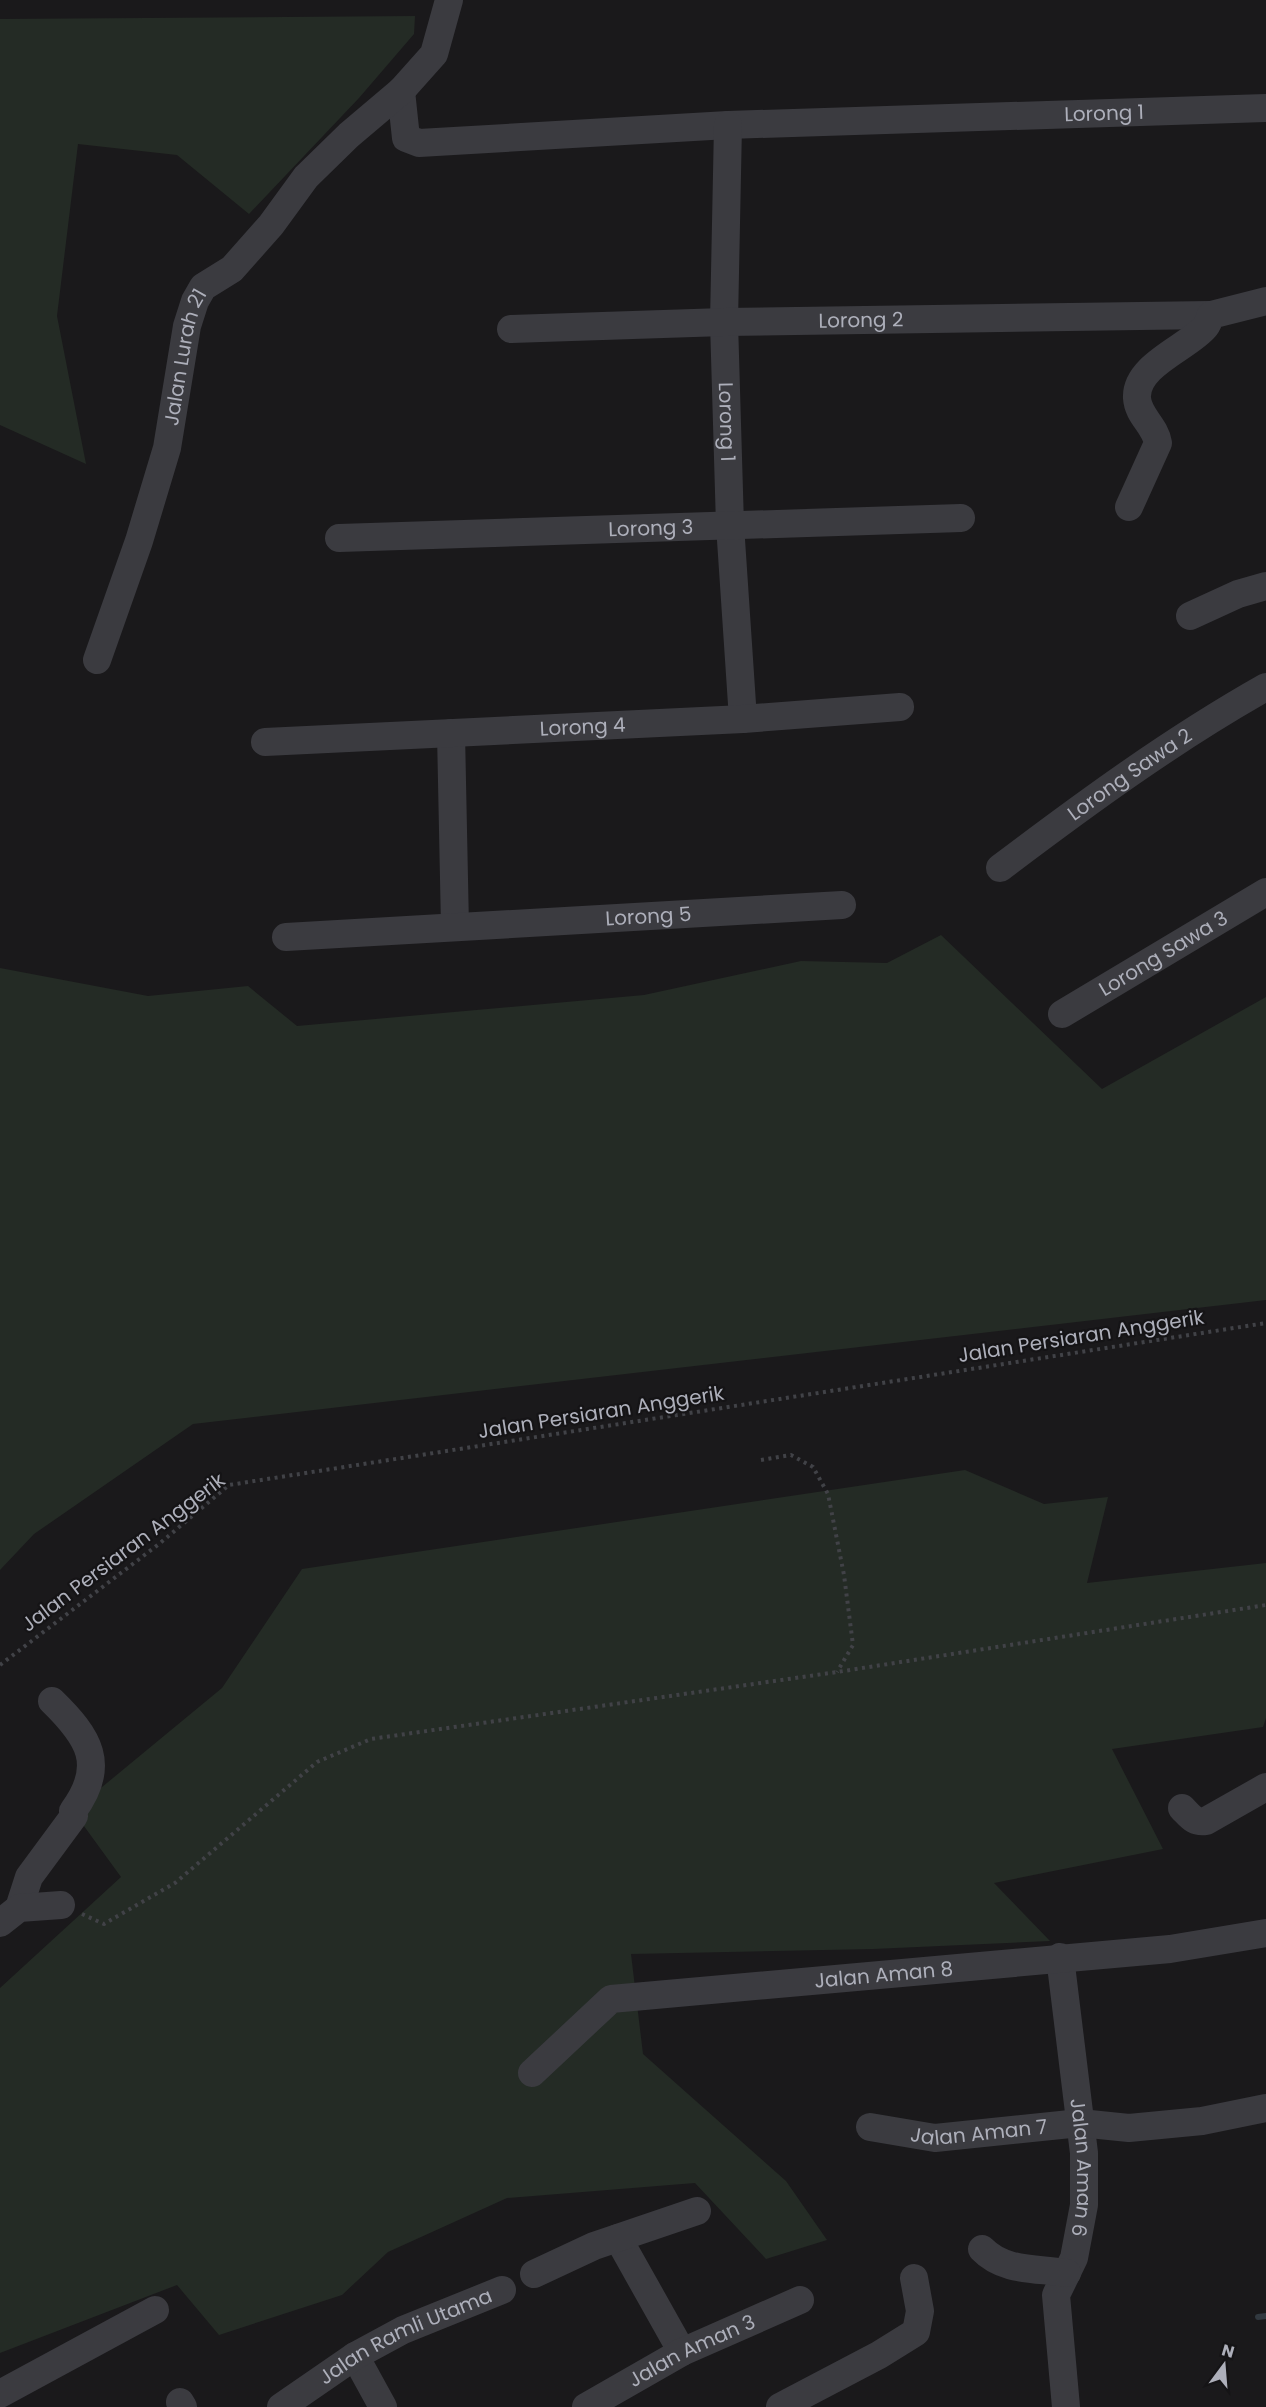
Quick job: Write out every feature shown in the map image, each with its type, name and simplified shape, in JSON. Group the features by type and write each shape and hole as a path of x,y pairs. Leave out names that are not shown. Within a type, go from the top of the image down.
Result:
{"street":[{"name":"Jalan Lurah 21","path":"97,660 139,541 167,448 187,326 195,301 203,287 232,269 271,225 306,177 348,135 401,91 434,54 449,0"},
{"name":"Lorong 1","path":"401,91 406,138 419,142 728,125 1266,108"},
{"name":"Lorong 1","path":"728,125 724,322 730,525 744,719"},
{"name":"Lorong 2","path":"511,329 724,322 1211,315 1266,301"},
{"path":"1129,507 1158,442 1156,432 1138,408 1136,394 1143,380 1165,355 1207,326 1211,315"},
{"name":"Lorong 3","path":"339,538 961,518"},
{"path":"1190,616 1238,594 1266,586"},
{"name":"Lorong Sawa 2","path":"1000,868 1150,759 1208,720 1266,687"},
{"name":"Lorong 4","path":"265,742 744,719 900,707"},
{"path":"451,733 455,927"},
{"name":"Lorong Sawa 3","path":"1062,1014 1266,892"},
{"name":"Lorong 5","path":"286,937 842,905"},
{"path":"9,1915 28,1877 74,1816 73,1811 83,1797 91,1775 92,1761 84,1737 52,1701"},
{"path":"1182,1808 1192,1819 1198,1822 1206,1821 1266,1787"},
{"path":"9,1915 61,1905"},
{"name":"Jalan Aman 8","path":"532,2073 611,1999 1060,1957 1170,1949 1266,1933"},
{"name":"Jalan Aman 6","path":"1060,1957 1080,2123 1084,2205 1074,2258 1056,2295 1066,2407"},
{"name":"Jalan Aman 7","path":"870,2127 935,2138 1080,2123 1129,2128 1202,2121 1266,2108"},
{"path":"534,2274 618,2238 697,2211"},
{"path":"618,2238 682,2352"},
{"path":"982,2249 992,2260 1003,2265 1067,2273"},
{"path":"780,2407 888,2350 916,2332 920,2311 914,2278"},
{"name":"Jalan Ramli Utama","path":"281,2407 355,2356 403,2330 502,2290"},
{"name":"Jalan Aman 3","path":"602,2404 682,2352 800,2300"},
{"path":"0,2394 155,2310"},
{"path":"355,2356 383,2407"}],"path":[{"name":"Jalan Persiaran Anggerik","path":"0,1665 159,1544 229,1485 1266,1323"},
{"path":"761,1460 791,1455 799,1459 813,1467 828,1494 844,1575 853,1645 837,1672"},
{"path":"61,1905 104,1924 175,1883 317,1762 371,1739 837,1672 1266,1605"}],"shaded area":[{"path":"415,16 414,34 359,98 249,214 177,155 78,144 57,316 86,464 0,425 0,19"},
{"path":"941,935 1102,1089 1266,997 1266,1300 193,1424 34,1534 0,1570 0,968 148,996 248,986 297,1026 644,995 801,961 887,963"},
{"path":"965,1470 1044,1504 1108,1497 1087,1583 1266,1563 1266,1718 1263,1727 1112,1749 1163,1849 994,1883 1050,1941 873,1949 631,1954 643,2054 786,2181 827,2240 766,2259 695,2183 507,2198 388,2252 342,2295 219,2335 177,2285 0,2353 0,1988 121,1877 73,1811 222,1688 302,1569"}],"waterway":[{"path":"1258,2317 1266,2316"}]}
